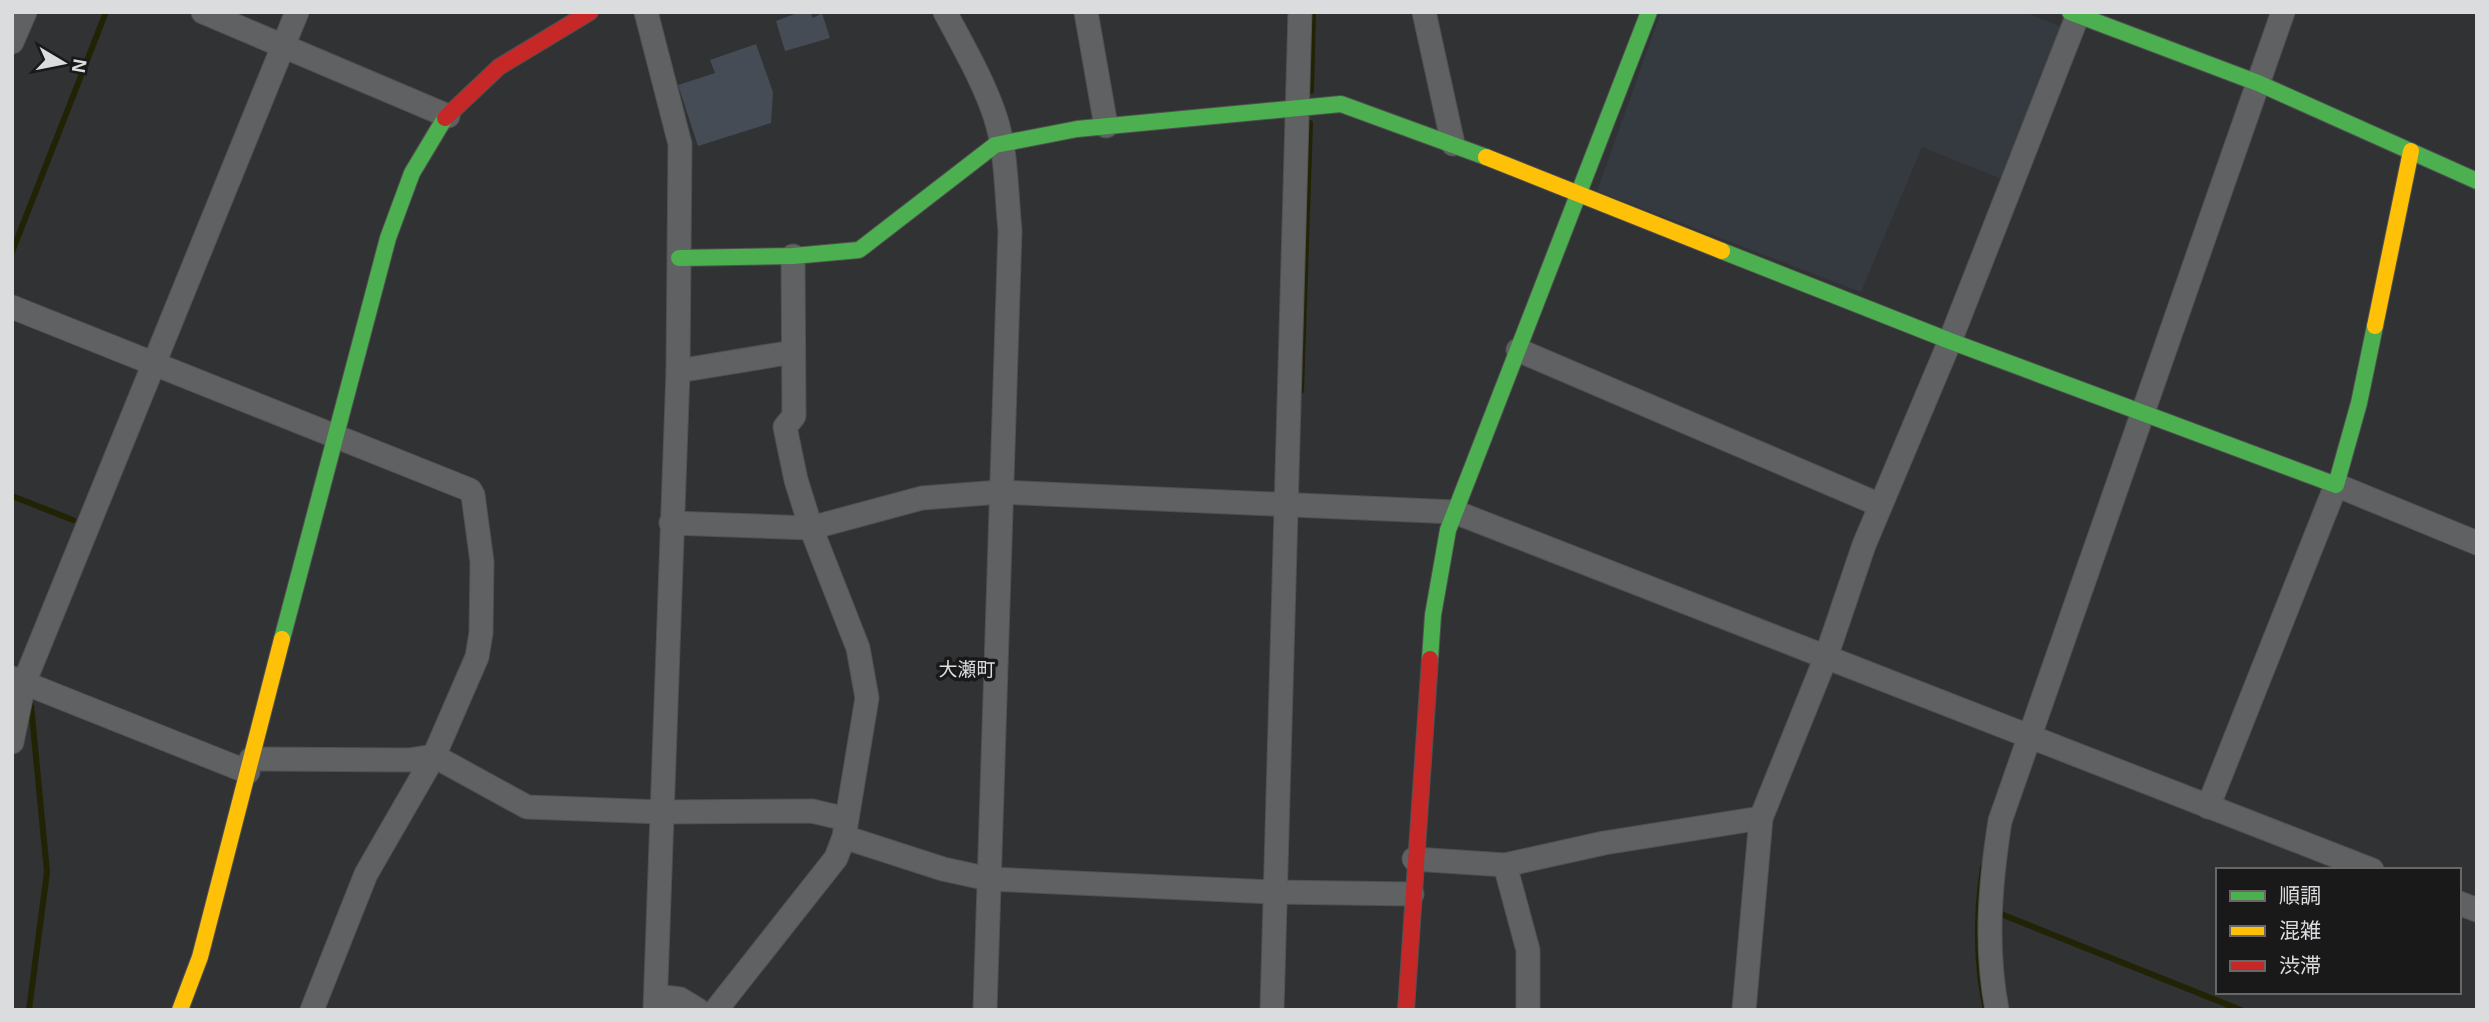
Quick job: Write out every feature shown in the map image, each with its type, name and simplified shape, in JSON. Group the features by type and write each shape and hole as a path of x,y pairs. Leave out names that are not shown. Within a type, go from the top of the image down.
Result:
{"street":[{"path":"12,42 24,12"},
{"path":"203,12 448,116"},
{"path":"12,742 18,681 154,365 297,12"},
{"path":"180,1010 200,957 336,437 405,188 428,142 479,80 519,52 590,12"},
{"path":"646,12 680,144 678,371 656,1003 680,999 698,1010"},
{"path":"945,12 983,85 1002,144 1010,230 985,1010"},
{"path":"1086,12 1106,127"},
{"path":"1272,1010 1300,12"},
{"path":"1424,12 1453,144"},
{"path":"1406,1010 1414,859 1433,615 1448,530 1649,12"},
{"path":"1997,1010 1989,969 1989,887 2000,821 2283,12"},
{"path":"1744,1010 1761,818 1825,657 1880,505 1950,341 2076,13 2258,83 2477,181"},
{"path":"679,258 793,256 859,250 995,145 1106,127 1341,104 1453,144 1950,341 2336,485 2477,543"},
{"path":"2208,807 2336,485 2359,403 2411,151"},
{"path":"716,1010 836,858 845,828 867,698 858,648 811,528 796,480 785,427 794,416 793,256"},
{"path":"12,307 470,490 473,495 482,562 477,657 434,757 366,874 312,1010"},
{"path":"1518,350 1880,505"},
{"path":"678,371 793,352"},
{"path":"671,523 811,528 922,498 1000,492 1455,512 2367,868"},
{"path":"18,681 249,766 434,757 527,807 662,812 812,811 845,828 943,869 989,878 1275,892 1412,894"},
{"path":"1414,859 1505,864 1604,843 1761,818"},
{"path":"1505,864 1528,950 1528,1010"}],"shaded area":[{"path":"1661,12 2025,12 2064,28 2004,180 1922,147 1861,292 1597,191"}],"building":[{"path":"800,12 810,12 813,18 822,13 830,38 785,51 776,21"},
{"path":"756,44 773,92 771,123 698,146 678,85 715,73 710,60"}],"waterway":[{"path":"12,252 106,12"},
{"path":"1311,91 1313,12"},
{"path":"1301,391 1310,123"},
{"path":"12,496 73,520"},
{"path":"29,1010 47,872 31,705"},
{"path":"1983,867 1978,938 1986,1010"},
{"path":"1996,912 2241,1010"}],"traffic: fast":[{"path":"1430,659 1433,615 1448,530 1649,12"},
{"path":"2070,12 2258,83 2477,181"},
{"path":"679,258 793,256 859,250 995,145 1077,129 1341,104 1486,157"},
{"path":"282,639 388,238 412,173 445,118"},
{"path":"1722,251 1950,341 2336,485 2359,403 2375,326"}],"traffic: slow":[{"path":"2375,326 2411,151"},
{"path":"1486,157 1722,251"},
{"path":"180,1010 200,957 282,639"}],"traffic: jam":[{"path":"445,118 499,67 590,12"},
{"path":"1406,1010 1430,659"}],"district":[{"name":"大瀬町","path":"967,669"}]}
